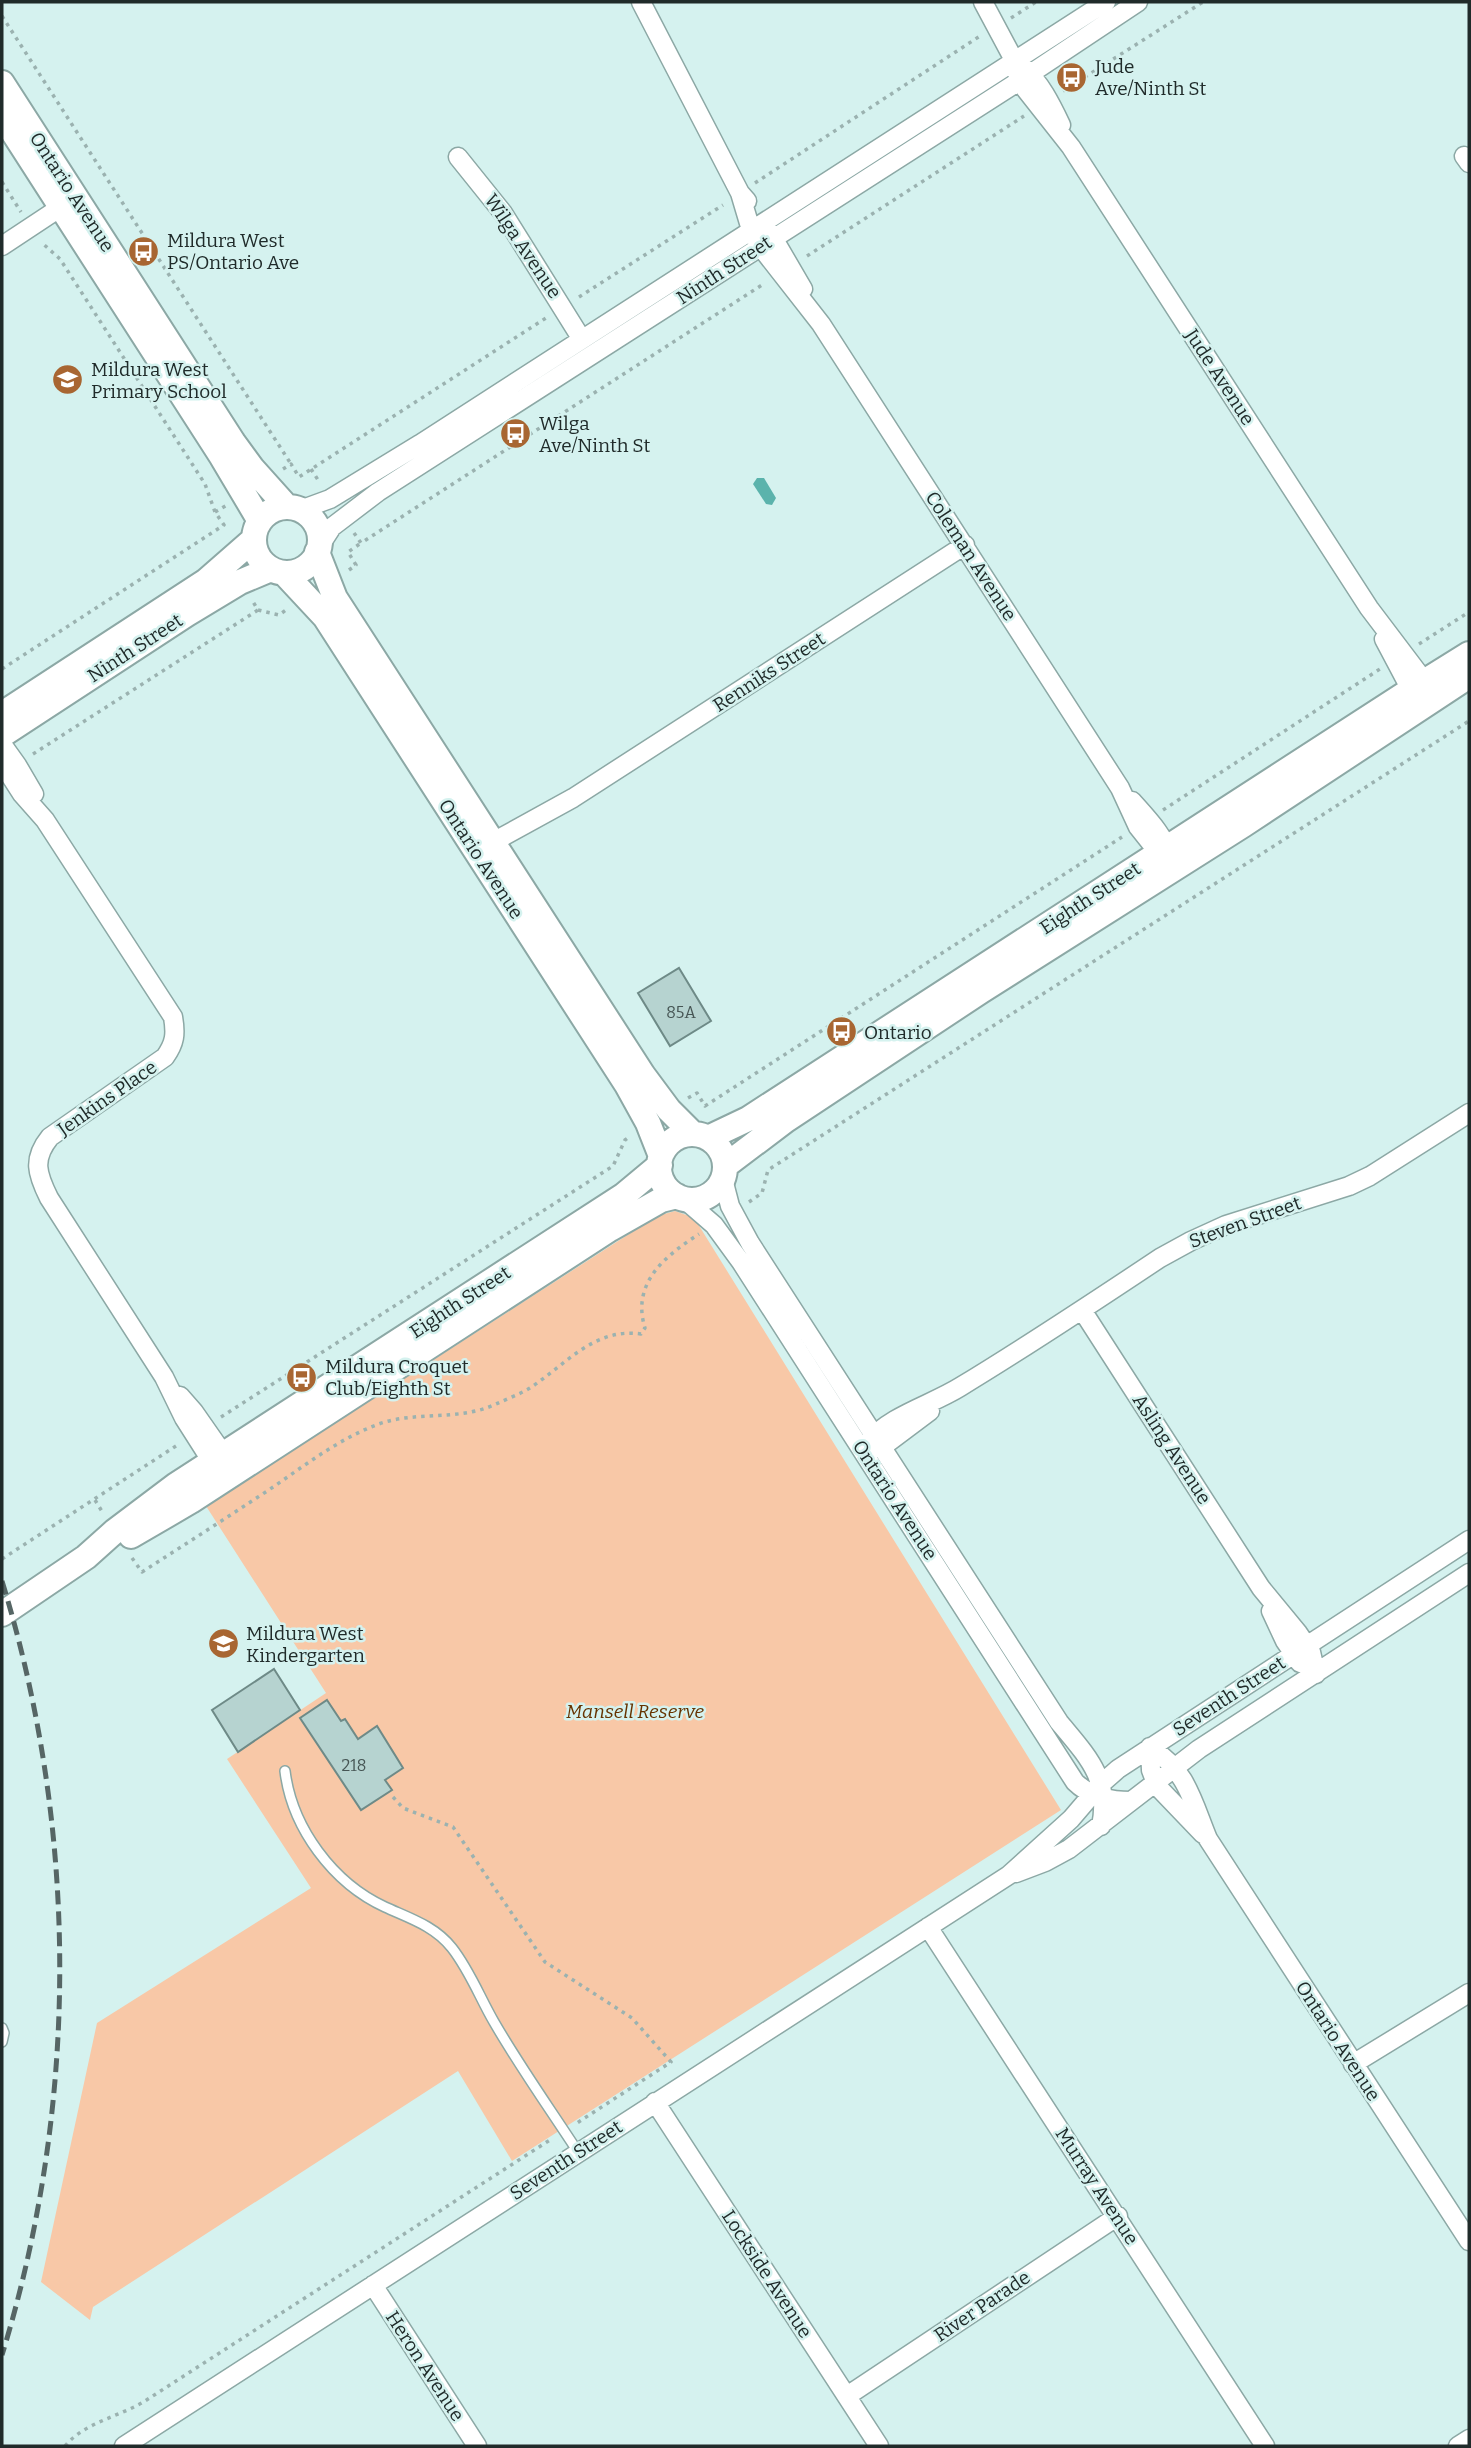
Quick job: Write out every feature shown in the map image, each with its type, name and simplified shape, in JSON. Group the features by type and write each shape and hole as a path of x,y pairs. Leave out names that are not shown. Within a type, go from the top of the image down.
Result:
{"street":[{"name":"Coleman Avenue","path":"641,2 762,234 1166,857"},
{"name":"Jude Avenue","path":"982,2 1014,60 1421,692"},
{"name":"Ninth Street","path":"318,549 342,517 378,492 762,234 1014,60 1106,2"},
{"name":"Ninth Street","path":"293,508 330,499 420,444 581,338 1025,77 1138,2"},
{"name":"Ontario Avenue","path":"2,83 68,202 222,457 257,530"},
{"name":"Ontario Avenue","path":"2,115 68,202 252,468 293,508"},
{"name":"Wilga Avenue","path":"458,157 503,213 581,338"},
{"path":"2,246 68,202"},
{"path":"293,508 309,516 316,525 318,549 312,561 304,568 294,572 277,571 258,556 257,530 267,513 293,508"},
{"name":"Ninth Street","path":"2,714 206,581 257,530"},
{"name":"Renniks Street","path":"497,848 965,545"},
{"name":"Ontario Avenue","path":"318,549 335,598 643,1075 659,1117 660,1161"},
{"name":"Ninth Street","path":"2,735 240,582 277,571"},
{"name":"Ontario Avenue","path":"277,571 325,617 627,1085 659,1117 700,1136"},
{"name":"Eighth Street","path":"700,1136 748,1119 1166,857 1421,692 1469,654"},
{"name":"Eighth Street","path":"1421,692 1469,676"},
{"name":"Jenkins Place","path":"2,744 30,786 45,820"},
{"name":"Jenkins Place","path":"2,763 22,794 45,820 173,1017 176,1031 174,1044 165,1058 50,1137 40,1149 37,1166 49,1198 164,1377 194,1412 199,1432 218,1458"},
{"name":"Eighth Street","path":"724,1173 751,1144 981,991 1166,857"},
{"name":"Steven Street","path":"879,1441 1160,1258 1226,1225 1349,1186 1398,1159 1469,1113"},
{"path":"700,1136 720,1150 724,1173 711,1194 703,1198 681,1197 664,1183 660,1161 674,1140 700,1136"},
{"name":"Eighth Street","path":"2,1614 86,1557 145,1508 218,1458 613,1202 660,1161"},
{"name":"Ontario Avenue","path":"724,1173 733,1213 1059,1722 1093,1763 1099,1792"},
{"name":"Ontario Avenue","path":"681,1197 714,1225 741,1262 1075,1783 1099,1792"},
{"name":"Eighth Street","path":"86,1557 191,1501 610,1229 661,1200 681,1197"},
{"name":"Asling Avenue","path":"1083,1310 1261,1588 1285,1642 1300,1650 1299,1662 1316,1674"},
{"path":"862,1449 879,1441"},
{"name":"Seventh Street","path":"124,2446 1009,1875 1150,1747 1469,1540"},
{"name":"Seventh Street","path":"1009,1875 1045,1862 1069,1849 1175,1767 1469,1573"},
{"name":"Ontario Avenue","path":"1150,1747 1165,1756 1185,1782 1208,1839 1469,2241"},
{"name":"Ontario Avenue","path":"1150,1747 1151,1770 1156,1782 1165,1796 1208,1839"},
{"path":"1101,1826 1099,1792 1131,1801"},
{"name":"Murray Avenue","path":"928,1927 1265,2446"},
{"path":"1353,2064 1469,1993"},
{"name":"Lockside Avenue","path":"655,2102 879,2446"},
{"name":"River Parade","path":"847,2396 1118,2216"},
{"name":"Heron Avenue","path":"373,2285 477,2446"},
{"path":"1458,2446 1469,2439"}],"lane":[{"path":"285,1771 295,1814 320,1853 340,1877 356,1891 416,1920 440,1935 451,1947 471,1976 493,2021 578,2152"},
{"path":"2,2028 2,2042"}],"path":[{"path":"758,181 1035,2"},
{"path":"342,517 361,542 1203,2"},
{"path":"2,16 291,464"},
{"path":"2,182 42,245 60,259 205,484 215,512 224,525 2,669"},
{"path":"299,477 740,193"},
{"path":"311,469 330,499"},
{"path":"2,1559 613,1166 625,1140 659,1117 697,1093 705,1106 1469,612"},
{"path":"733,1213 762,1194 768,1170 1469,720"},
{"path":"228,1517 334,1445 361,1431 380,1423 472,1413 494,1406 530,1388 590,1344 620,1333 641,1334 645,1328 640,1308 652,1275 675,1249 714,1225"},
{"path":"65,2446 87,2427 130,2410 157,2393 671,2062 632,2018 545,1962 453,1827 403,1808 393,1797"}],"green space":[{"name":"Mansell Reserve","path":"675,1211 692,1217 698,1224 1061,1810 512,2161 458,2071 93,2307 90,2320 41,2282 97,2023 311,1888 227,1759 326,1693 206,1506 657,1216"}],"water":[{"path":"757,478 764,478 776,498 772,505 766,504 753,484"}],"building":[{"path":"679,968 711,1021 670,1046 638,993"},
{"path":"274,1669 300,1710 238,1752 212,1710"},
{"path":"327,1700 341,1721 345,1719 358,1739 377,1726 403,1768 385,1780 392,1790 361,1810 300,1718"}],"railway":[{"path":"2,1581 27,1676 45,1773 56,1870 60,1968 56,2066 45,2163 27,2260 2,2355"}],"place":[{"name":"Jude Ave/Ninth St","path":"1072,77"},
{"name":"Mildura West PS/Ontario Ave","path":"144,251"},
{"name":"Mildura West Primary School","path":"68,380"},
{"name":"Wilga Ave/Ninth St","path":"516,434"},
{"name":"Ontario","path":"841,1032"},
{"name":"Mildura Croquet Club/Eighth St","path":"302,1377"},
{"name":"Mildura West Kindergarten","path":"223,1644"}]}
